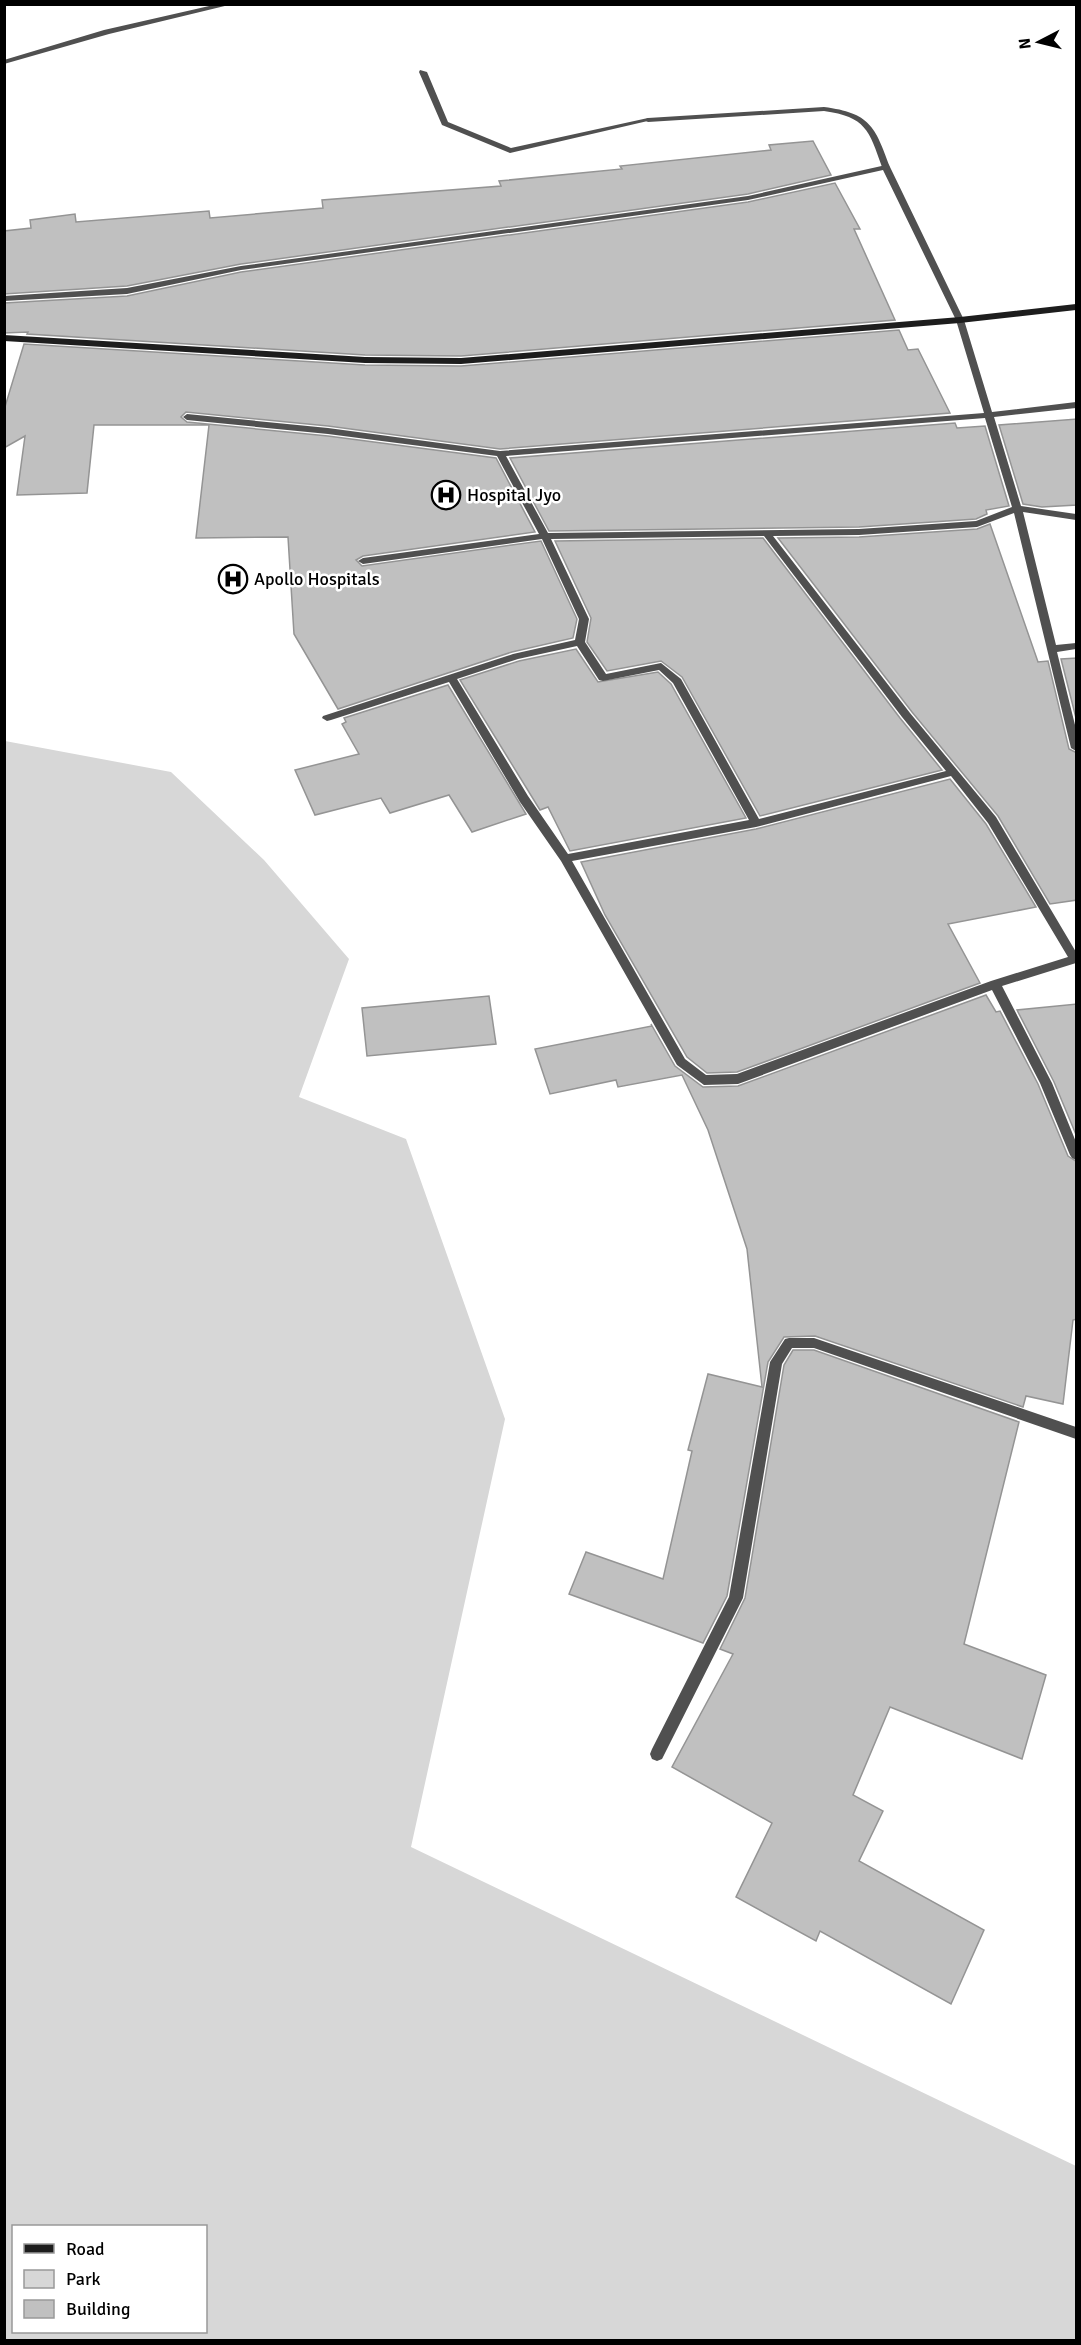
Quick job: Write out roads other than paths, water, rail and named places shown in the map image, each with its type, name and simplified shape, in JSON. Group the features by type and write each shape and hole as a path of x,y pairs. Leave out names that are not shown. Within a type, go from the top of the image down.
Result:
{"street":[{"path":"4,62 107,32 230,4"},
{"path":"423,72 445,123 510,152 648,120 824,109 844,111 859,117 872,129 886,167 960,320 1017,508 1077,748"},
{"path":"4,299 127,291 241,268 748,198 886,167"},
{"path":"4,338 365,360 461,361 960,320 1077,307"},
{"path":"187,417 328,431 500,454 988,415 1077,405"},
{"path":"500,454 545,536 584,619 580,642 603,678 661,666 677,681 756,822"},
{"path":"363,561 545,536 859,532 977,524 1017,508 1077,518"},
{"path":"452,679 525,799 565,858 681,1062 704,1080 738,1079 995,984 1076,959 992,820 766,533"},
{"path":"327,718 452,679 516,656 580,642"},
{"path":"1052,649 1077,646"},
{"path":"565,858 756,822 954,772"},
{"path":"995,984 1046,1083 1077,1155"},
{"path":"657,1754 736,1598 776,1362 789,1343 814,1343 1077,1433"}],"place":[{"name":"Hospital Jyo","path":"446,495"},
{"name":"Apollo Hospitals","path":"233,579"}]}
